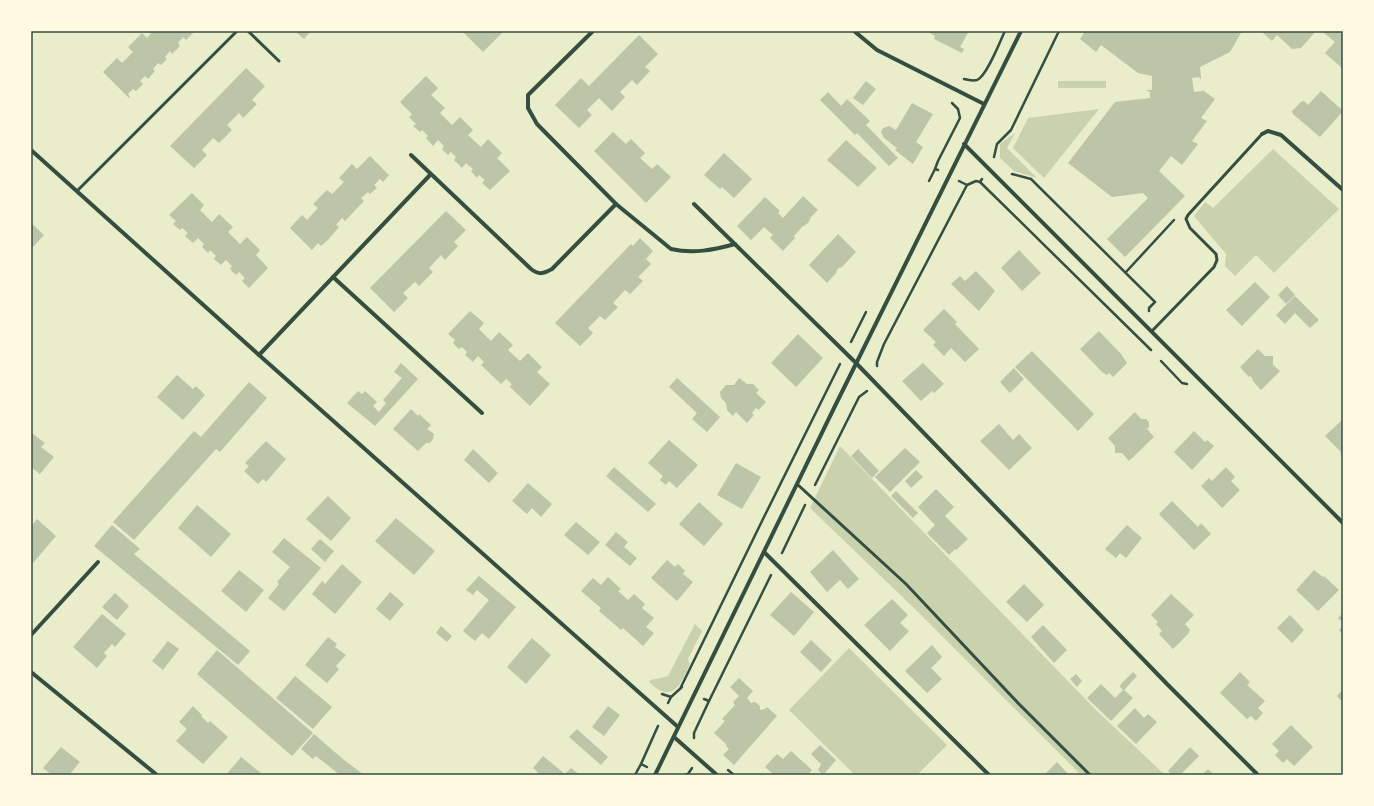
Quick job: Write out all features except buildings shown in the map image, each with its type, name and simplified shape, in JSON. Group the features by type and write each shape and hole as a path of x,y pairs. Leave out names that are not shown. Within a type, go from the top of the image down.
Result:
{"street":[{"path":"593,31 528,95 528,108 537,124 616,204 671,249 694,252 719,249 735,244"},
{"path":"854,31 877,50 984,104"},
{"path":"655,775 856,363 1021,31"},
{"path":"1262,134 1268,131 1281,135 1343,190"},
{"path":"964,144 1343,523"},
{"path":"31,150 259,355 678,727"},
{"path":"411,155 430,175 538,274 543,274 552,269 616,204"},
{"path":"259,355 430,175"},
{"path":"694,204 846,352 1168,685 1258,775"},
{"path":"333,277 482,413"},
{"path":"764,552 989,775"},
{"path":"31,635 98,562"},
{"path":"31,672 157,775"},
{"path":"674,737 718,775"}],"lane":[{"path":"77,191 237,31"},
{"path":"248,31 279,61"},
{"path":"1152,331 1214,267 1217,261 1216,254 1189,227 1186,219 1188,215 1262,134"},
{"path":"797,484 906,584 1018,703 1090,775"}],"path":[{"path":"962,85 964,79 976,80 981,76 987,68 1005,31"},
{"path":"980,182 994,158 997,144 1011,130 1059,31"},
{"path":"939,162 960,118 956,106 947,99"},
{"path":"929,181 935,169"},
{"path":"709,701 859,397 883,375 877,364 884,344 967,185 976,180 980,182 1145,346"},
{"path":"1126,272 1174,220"},
{"path":"682,687 762,519 866,312"},
{"path":"1160,360 1182,383"},
{"path":"659,693 670,697"}],"green space":[{"path":"1058,81 1106,81 1106,88 1058,88"},
{"path":"1099,109 1044,178 1013,148 1028,118"},
{"path":"1015,133 1007,148 1037,178 1014,171 1000,158 1000,144"},
{"path":"1273,149 1339,209 1274,273 1256,255 1235,276 1225,266 1226,254 1194,216 1205,202 1213,208"},
{"path":"840,446 1095,709 1165,775 1081,775 916,610 810,508"},
{"path":"695,624 702,631 688,659 690,664 683,679 675,690 670,692 664,692 657,689 649,682 651,680 668,676"},
{"path":"849,648 947,745 917,775 855,775 789,710"}]}
